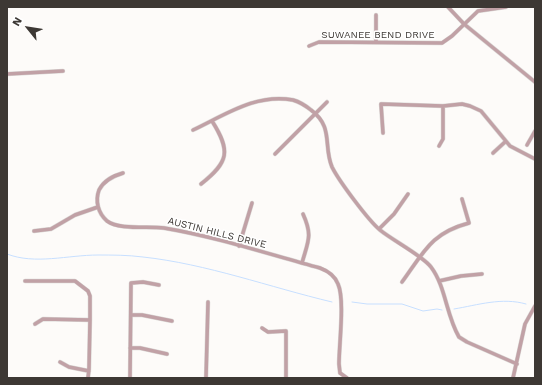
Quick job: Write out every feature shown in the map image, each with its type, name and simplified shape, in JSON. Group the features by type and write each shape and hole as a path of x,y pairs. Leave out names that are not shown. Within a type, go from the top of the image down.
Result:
{"street":[{"path":"448,7 464,24 535,82"},
{"name":"SUWANEE BEND DRIVE","path":"309,46 319,42 442,43 478,10 506,7"},
{"path":"376,15 376,42"},
{"path":"7,74 63,71"},
{"path":"194,130 252,102 293,100 303,104 316,113 321,118 326,130 330,161 336,174 379,229 430,266 444,293 459,337 517,364"},
{"path":"275,154 327,102"},
{"path":"384,133 381,104 443,106 462,104 481,111 505,142 517,151 535,159"},
{"path":"439,146 443,139 443,106"},
{"path":"201,184 224,159 225,145 223,137 212,121"},
{"path":"527,145 535,131"},
{"path":"493,153 505,142"},
{"path":"34,231 51,229 75,214 98,207 97,201 99,191 104,183 113,176 123,173"},
{"path":"379,229 394,214 408,194"},
{"path":"402,282 428,246 441,234 469,223 462,199"},
{"path":"239,246 252,203"},
{"name":"AUSTIN HILLS DRIVE","path":"98,207 107,220 114,225 162,228 239,246 327,270 332,274 339,286 341,300 338,364 340,373 347,378"},
{"path":"302,263 310,235 309,228 303,214"},
{"path":"439,281 461,276 482,274"},
{"path":"26,281 75,281 80,283 88,291 90,296 88,378"},
{"path":"130,378 131,283 144,282 159,285"},
{"path":"206,378 208,302"},
{"path":"513,378 525,324 535,306"},
{"path":"131,315 142,315 172,321"},
{"path":"35,324 43,320 90,320"},
{"path":"262,328 268,332 286,331 286,378"},
{"path":"130,348 140,348 167,354"},
{"path":"60,362 69,367 89,371"}],"waterway":[{"path":"7,254 29,259 52,259 87,255 126,255 167,260 214,270 332,302"},
{"path":"454,309 499,301 526,304"},
{"path":"352,302 367,304 402,304 423,311 437,309 442,310"}]}
